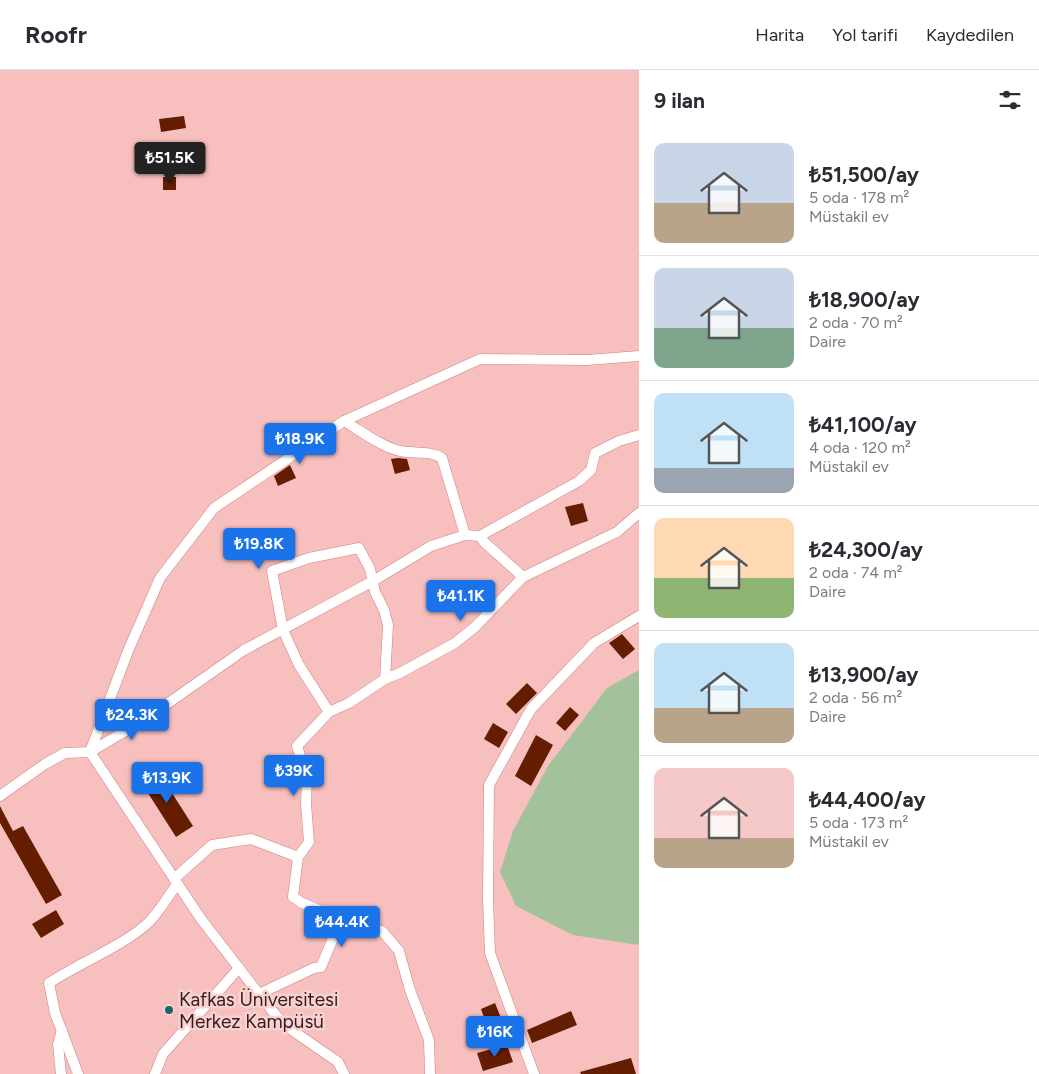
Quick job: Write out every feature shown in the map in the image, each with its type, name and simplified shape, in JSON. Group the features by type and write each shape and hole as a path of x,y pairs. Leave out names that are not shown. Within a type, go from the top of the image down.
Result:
{"street":[{"path":"90,752 128,651 160,578 214,508 344,421 480,359 587,360 639,356"},
{"path":"344,421 386,446 401,451 434,453 442,458 465,535"},
{"path":"0,796 45,764 65,753 90,752 144,720 244,650 373,581 431,546 465,535 480,536 579,481 591,470 595,453 619,441 639,435"},
{"path":"430,1074 429,1040 410,990 399,951 382,931 341,919 302,902 293,896 298,857 309,842 306,804 307,777 297,746 329,712 349,703 385,679 400,673 455,643 475,627 522,577 617,532 639,513"},
{"path":"480,536 522,577"},
{"path":"329,712 299,665 283,630 272,571 309,558 358,548 370,569 375,592 384,610 388,625 385,679"},
{"path":"534,1074 490,953 488,900 489,785 531,709 594,643 639,616"},
{"path":"90,752 200,919 259,994 284,1024 338,1062 344,1074"},
{"path":"78,1074 55,1013 49,983 71,968 136,932 149,921 175,881 212,845 251,839 298,857"},
{"path":"259,994 314,968 321,967 341,919"},
{"path":"155,1074 163,1054 240,968"},
{"path":"61,1074 58,1044 62,1030"}],"green space":[{"path":"639,670 639,945 573,935 516,906 500,872 513,831 548,766 607,688"}],"building":[{"path":"184,116 186,128 161,132 159,119"},
{"path":"163,177 176,177 176,190 163,190"},
{"path":"391,459 407,459 410,470 395,474"},
{"path":"290,465 296,478 278,486 274,476"},
{"path":"583,503 588,521 571,526 565,507"},
{"path":"289,539 294,552 279,557 274,544"},
{"path":"622,634 635,649 623,659 609,643"},
{"path":"527,683 537,693 516,714 506,704"},
{"path":"570,707 579,715 565,731 556,723"},
{"path":"493,723 508,732 499,748 484,739"},
{"path":"536,735 553,745 531,786 515,776"},
{"path":"158,771 193,826 176,837 141,782"},
{"path":"0,806 13,831 23,826 62,895 46,904 0,823"},
{"path":"56,910 64,924 41,938 32,924"},
{"path":"495,1003 501,1018 486,1023 481,1009"},
{"path":"571,1011 577,1025 532,1043 527,1030"},
{"path":"507,1045 513,1062 483,1071 477,1053"},
{"path":"631,1058 636,1074 581,1074 580,1072"}],"place":[{"name":"Kafkas Üniversitesi Merkez Kampüsü","path":"169,1010"}]}
